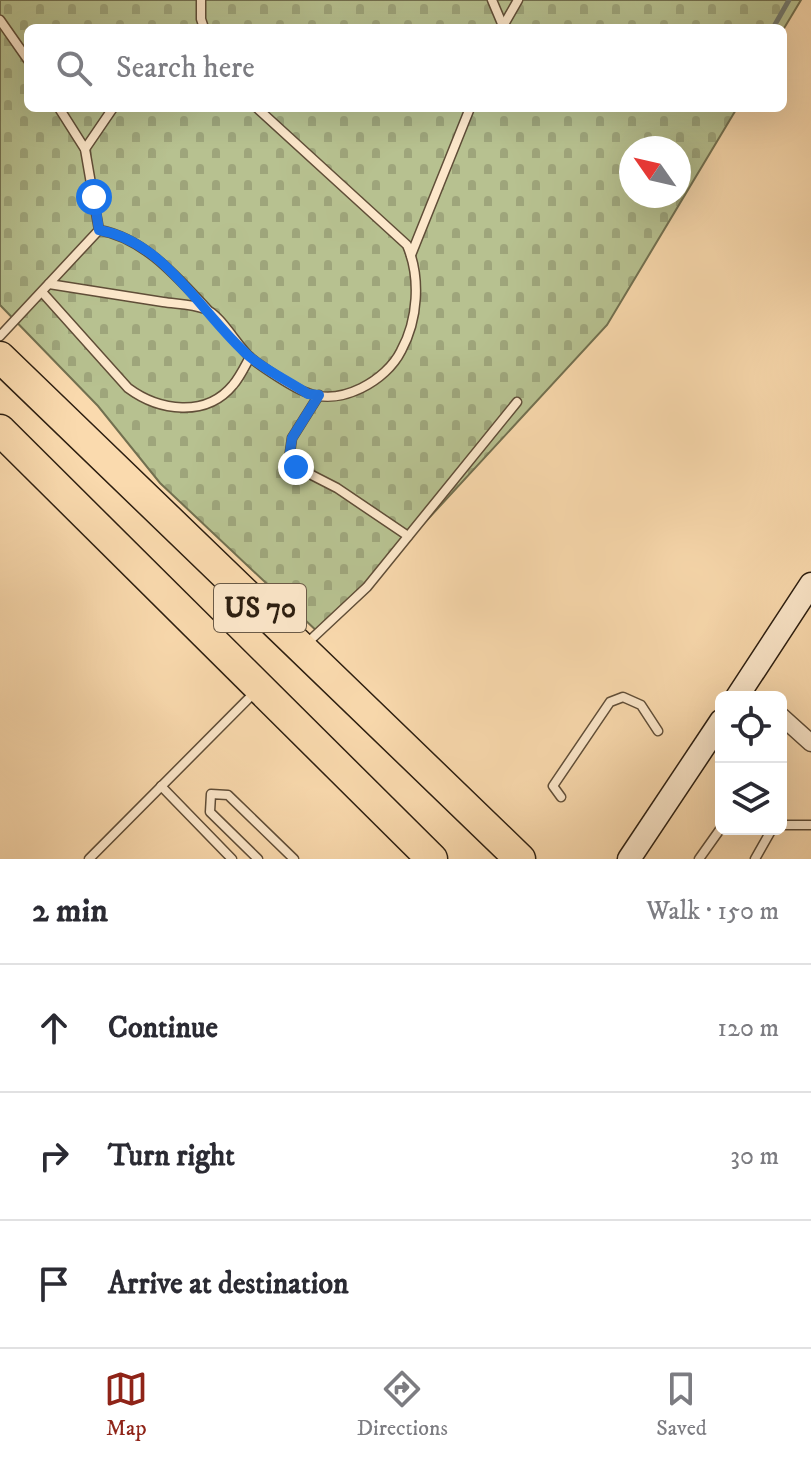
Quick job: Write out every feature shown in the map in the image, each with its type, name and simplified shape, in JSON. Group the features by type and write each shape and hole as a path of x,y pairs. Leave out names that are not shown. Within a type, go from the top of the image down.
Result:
{"highway":[{"name":"US 70","path":"0,357 520,859"},
{"name":"US 70","path":"0,430 432,859"}],"street":[{"path":"747,691 811,584"},
{"path":"787,721 811,743"},
{"path":"629,859 715,730"}],"lane":[{"path":"200,24 201,0"},
{"path":"492,0 502,24"},
{"path":"505,24 518,0"},
{"path":"0,20 24,54"},
{"path":"62,112 85,149 99,230"},
{"path":"85,149 110,112"},
{"path":"99,230 118,233 142,248 183,283 250,357 308,394 334,396 360,389 381,375 400,355 408,337 416,281 407,245 261,112"},
{"path":"411,255 468,112"},
{"path":"0,336 99,230"},
{"path":"49,284 208,310"},
{"path":"42,292 128,388 165,406 180,409 193,407 224,394 250,357"},
{"path":"319,395 292,438 289,459 296,467 337,488 408,536"},
{"path":"301,648 367,587 517,402"},
{"path":"89,859 259,688"},
{"path":"561,797 553,786 610,702 623,697 641,705 658,731"},
{"path":"161,786 232,859"},
{"path":"258,859 210,812 211,794 228,795 294,859"},
{"path":"787,825 811,825"},
{"path":"699,859 716,835"},
{"path":"755,859 769,835"}],"green space":[{"path":"0,0 801,0 787,24 24,24 24,112 735,112 691,185 691,136 619,136 619,208 677,208 607,325 321,635 160,483 98,406 0,305"}],"waterway":[{"path":"775,24 789,0"}],"route":[{"path":"94,197 99,230 118,233 142,248 183,283 250,357 308,394 319,395 292,438 289,459 296,467"}]}
